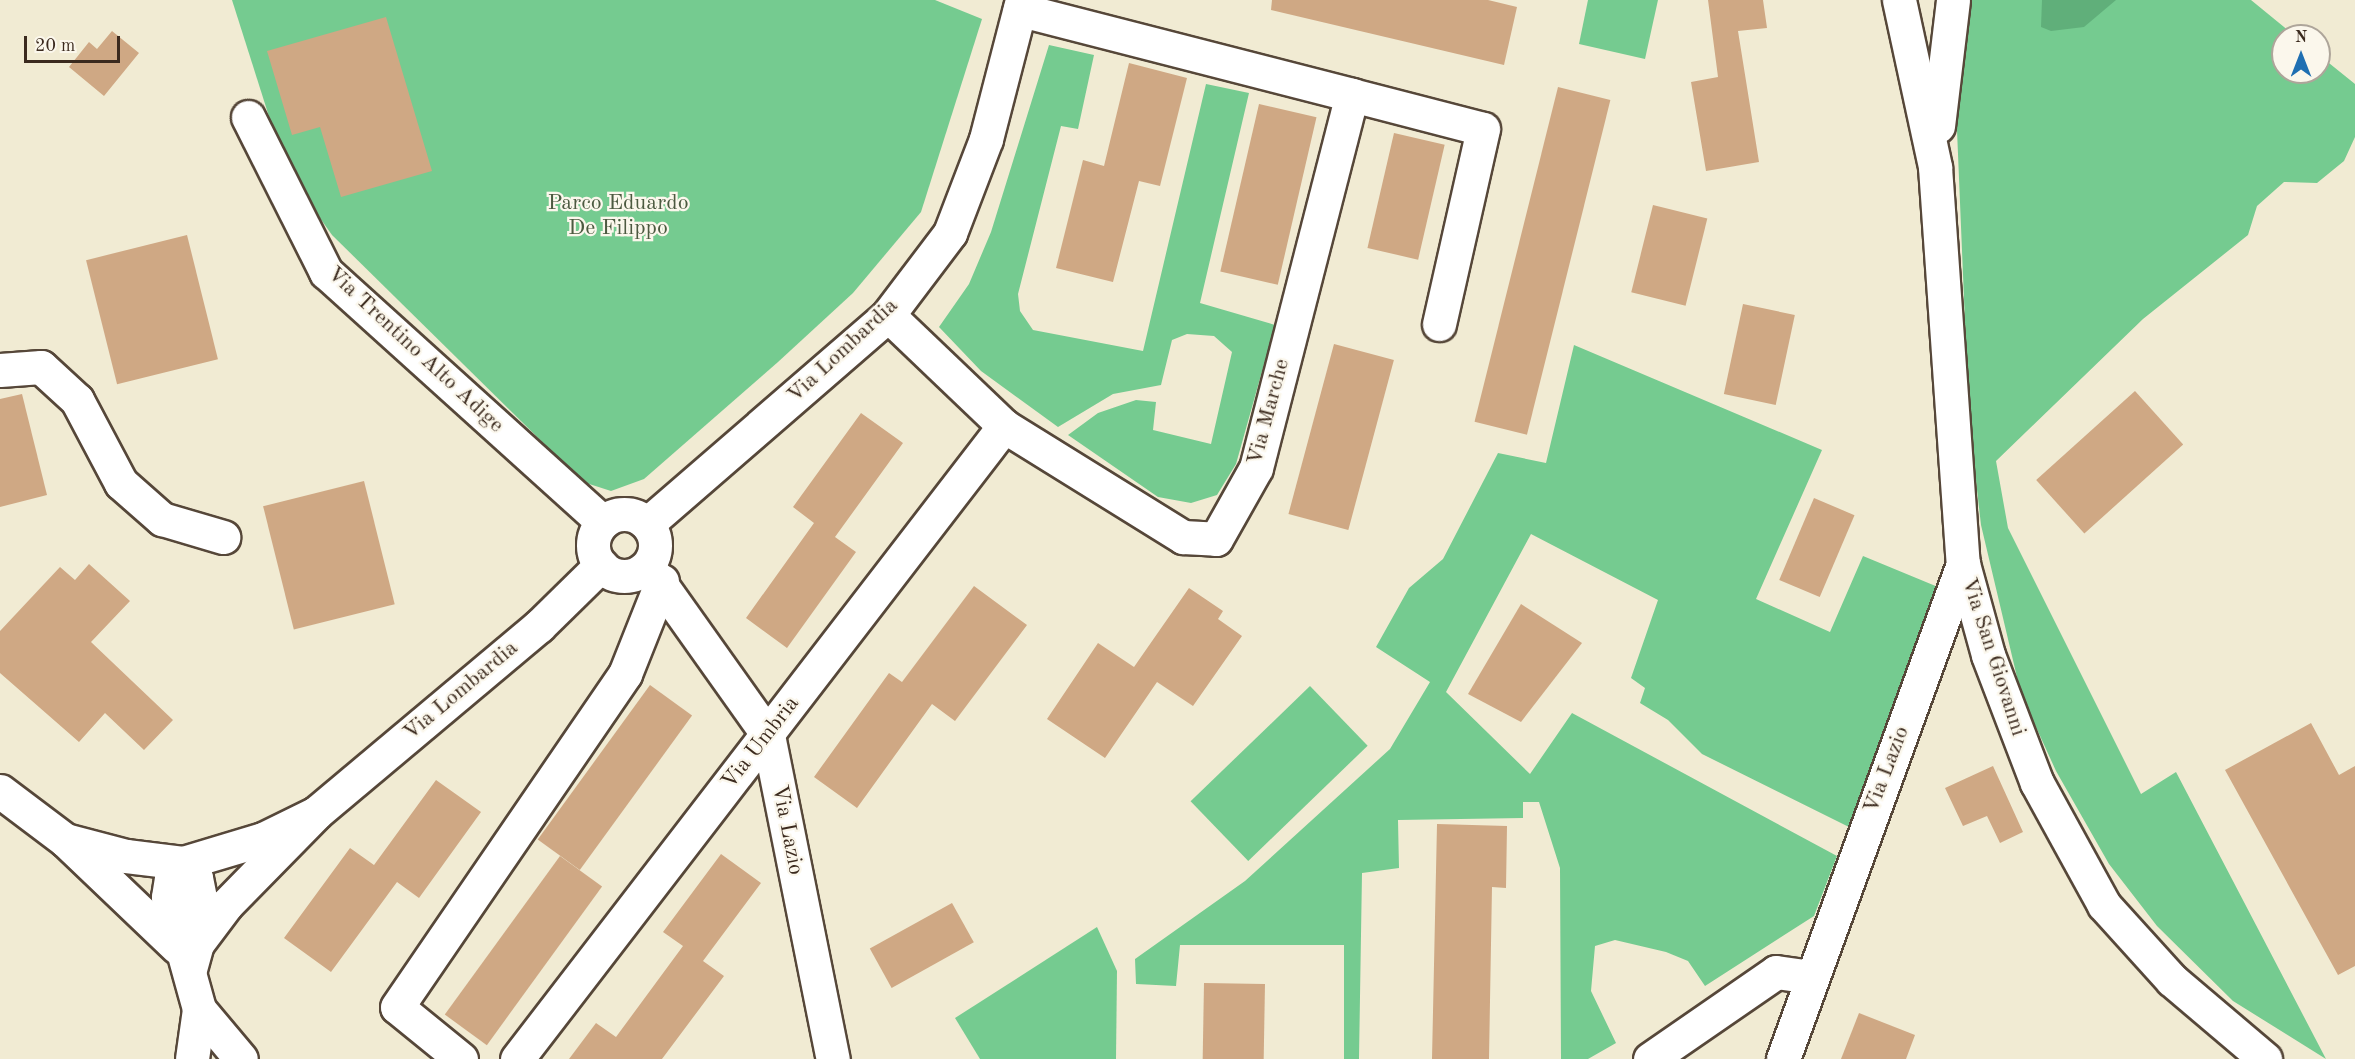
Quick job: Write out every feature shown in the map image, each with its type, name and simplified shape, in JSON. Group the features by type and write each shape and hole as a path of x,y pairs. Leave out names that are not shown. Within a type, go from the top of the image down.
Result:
{"street":[{"name":"Via San Giovanni","path":"1899,0 1935,167 1963,564 1988,655 2037,783 2104,904 2172,980 2265,1059"},
{"name":"Via San Giovanni","path":"1935,167 1953,0"},
{"path":"1021,5 1483,129 1438,324"},
{"name":"Via Lombardia","path":"647,524 888,315 950,233 986,139 1021,5"},
{"name":"Via Marche","path":"888,315 1004,426 1183,537 1216,538 1256,468 1352,95"},
{"name":"Via Trentino Alto Adige","path":"248,117 326,272 603,522"},
{"path":"0,370 41,367 77,400 121,483 162,519 223,537"},
{"name":"Via Umbria","path":"517,1059 1004,426"},
{"path":"461,1059 397,1007 625,674 654,574 655,545 647,524 626,514 603,522 593,543 601,565 624,576 654,574"},
{"name":"Via Lazio","path":"1783,1059 1810,977 1963,564"},
{"name":"Via Lombardia","path":"0,791 65,840 189,953 226,905 316,813 539,626 601,565"},
{"name":"Via Lazio","path":"654,574 768,735 833,1059"},
{"name":"Via Lombardia","path":"65,840 126,856 183,863 263,839 316,813"},
{"path":"183,863 171,878 168,897 189,953 199,1009 192,1059"},
{"path":"1650,1059 1776,972 1810,977"},
{"path":"199,1009 241,1059"}],"green space":[{"name":"Parco Eduardo De Filippo","path":"232,0 935,0 982,19 921,212 853,293 778,362 644,479 611,491 583,482 332,235 286,170"},
{"path":"1588,0 1658,0 1645,59 1579,44"},
{"path":"1971,0 2251,0 2280,24 2271,24 2271,84 2331,84 2331,65 2355,84 2355,137 2344,161 2317,183 2284,182 2257,206 2248,235 2143,319 1996,461 2008,528 2141,794 2176,772 2326,1059 2233,1001 2157,926 2109,864 2056,771 2021,694 1981,525 1969,419 1955,82 1960,30"},
{"path":"2042,0 2116,0 2084,27 2051,31 2041,27"},
{"path":"1049,45 1094,55 1078,129 1061,126 1018,294 1020,311 1033,330 1143,351 1206,84 1249,93 1200,303 1275,325 1236,464 1217,495 1191,503 1158,497 1068,435 1098,413 1136,400 1156,402 1153,430 1211,444 1232,352 1214,336 1187,334 1172,340 1161,385 1113,394 1058,427 981,371 939,327 969,284 991,232"},
{"path":"1574,345 1822,450 1756,599 1830,632 1863,556 1938,587 1849,827 1702,754 1668,720 1640,703 1645,688 1631,678 1658,600 1531,534 1446,692 1530,774 1572,713 1837,856 1814,916 1705,986 1688,961 1666,952 1615,940 1595,946 1591,991 1616,1043 1588,1059 1561,1059 1560,868 1539,802 1523,802 1523,818 1398,820 1399,868 1362,873 1359,1059 1344,1059 1344,945 1180,945 1176,986 1136,984 1135,959 1245,881 1390,749 1430,682 1376,647 1409,588 1443,559 1498,453 1546,463"},
{"path":"1310,686 1368,746 1248,861 1191,801"},
{"path":"1097,927 1117,971 1116,1059 980,1059 955,1018"}],"building":[{"path":"1272,0 1488,0 1517,7 1504,65 1271,10"},
{"path":"1708,0 1763,0 1767,28 1738,31 1759,162 1706,171 1691,82 1718,77"},
{"path":"386,17 432,171 341,197 320,127 292,135 267,51"},
{"path":"112,31 139,53 104,96 69,67 89,42 97,49"},
{"path":"1129,63 1187,78 1160,186 1139,181 1113,282 1056,268 1083,160 1104,166"},
{"path":"1558,87 1610,100 1527,435 1475,422"},
{"path":"1259,104 1316,117 1278,285 1220,272"},
{"path":"1394,133 1445,145 1418,260 1367,248"},
{"path":"1653,205 1707,219 1686,306 1631,292"},
{"path":"187,235 218,359 117,384 86,260"},
{"path":"1743,304 1795,315 1776,405 1724,394"},
{"path":"1334,344 1394,360 1348,530 1288,514"},
{"path":"2135,391 2183,445 2084,534 2036,480"},
{"path":"22,394 47,495 0,507 0,399"},
{"path":"861,413 903,443 835,537 856,552 787,648 746,618 814,523 793,507"},
{"path":"364,481 395,604 294,629 263,506"},
{"path":"1814,498 1855,515 1820,597 1779,580"},
{"path":"89,564 130,601 91,642 173,720 144,750 105,713 79,742 0,673 0,631 60,567 75,580"},
{"path":"974,586 1027,625 955,721 932,704 857,808 814,777 889,673 902,682"},
{"path":"1189,588 1223,611 1218,619 1242,636 1193,706 1157,682 1105,758 1047,719 1098,643 1134,667"},
{"path":"1521,604 1582,643 1521,722 1468,694"},
{"path":"650,685 692,716 580,870 538,840"},
{"path":"2311,723 2339,775 2355,766 2355,966 2338,975 2225,770"},
{"path":"1993,766 2023,832 2000,843 1987,816 1963,826 1945,788"},
{"path":"436,780 481,812 419,898 397,882 331,972 284,938 350,848 374,865"},
{"path":"1437,824 1507,826 1506,888 1492,887 1489,1059 1432,1059"},
{"path":"721,854 761,883 703,961 724,976 662,1059 569,1059 596,1023 616,1037 683,946 663,932"},
{"path":"560,856 602,887 487,1045 445,1015"},
{"path":"952,903 974,942 892,988 870,949"},
{"path":"1204,983 1265,984 1264,1059 1203,1059"},
{"path":"1859,1013 1915,1035 1906,1059 1841,1059"}]}
